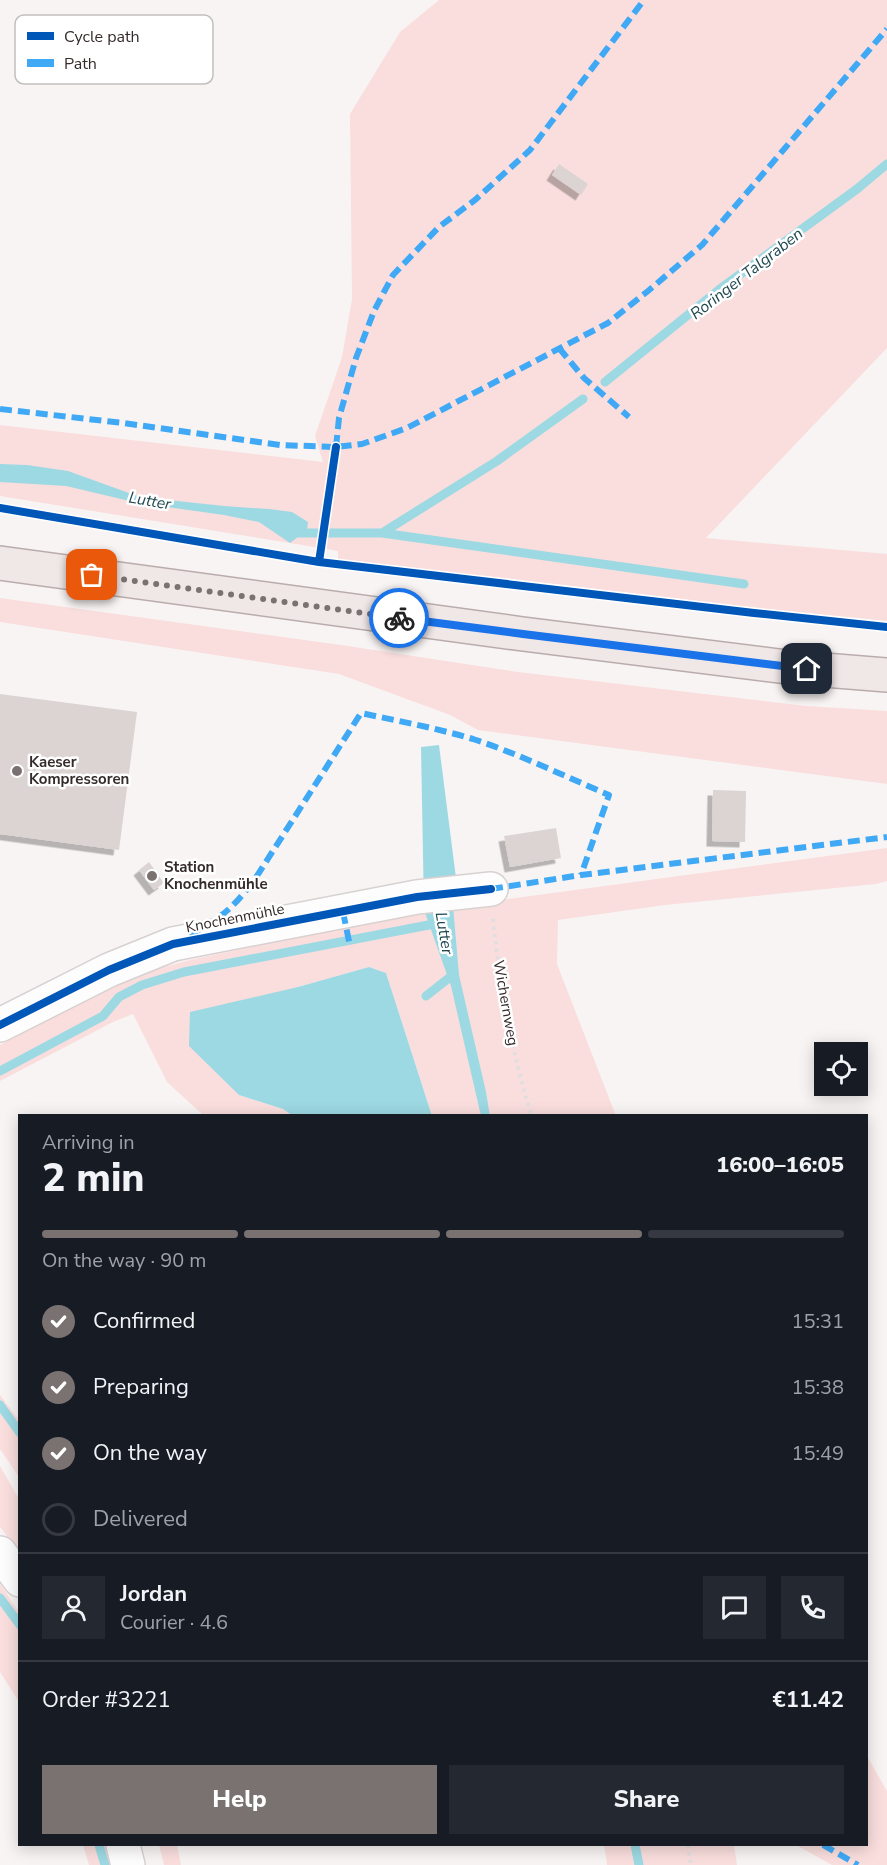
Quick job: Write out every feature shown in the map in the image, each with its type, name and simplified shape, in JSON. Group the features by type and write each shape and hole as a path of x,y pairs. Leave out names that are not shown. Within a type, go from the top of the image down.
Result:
{"main road":[{"path":"0,563 523,634 787,667 887,675"}],"street":[{"name":"Knochenmühle","path":"0,1025 109,970 173,944 417,897 481,890"},
{"path":"0,1553 18,1577"},
{"path":"123,1846 128,1865"}],"path":[{"path":"688,1846 691,1865"}],"shaded area":[{"path":"439,0 887,0 887,348 706,538 887,554 887,621 338,559 338,551 0,496 0,425 323,462 315,436 342,357 352,299 350,114 400,32"},
{"path":"0,598 518,672 806,706 887,711 887,784 478,730 450,715 339,674 0,622"},
{"path":"887,848 887,881 876,884 665,905 558,920 557,964 615,1114 431,1114 386,973 369,967 298,987 239,1095 283,1109 290,1114 202,1114 167,1082 133,1014 113,1022 0,1081 0,1045 134,975 190,960 419,911"},
{"path":"0,1395 18,1419 18,1476 0,1449"},
{"path":"0,1466 18,1497 18,1551 0,1527"},
{"path":"0,1584 18,1611 18,1700 0,1672"},
{"path":"868,1758 887,1791 887,1865 832,1865 798,1846 868,1846"},
{"path":"83,1846 106,1846 112,1865 89,1865"},
{"path":"159,1846 177,1846 181,1865 164,1865"},
{"path":"604,1846 734,1846 737,1865 607,1865"}],"water":[{"path":"0,464 68,471 140,497 292,512 308,522 307,530 290,543 259,522 138,503 66,486 0,482"},
{"path":"439,745 456,878 453,906 459,975 490,1114 481,1114 451,986 424,910 421,747"},
{"path":"369,967 386,973 431,1114 290,1114 283,1109 239,1095 189,1046 190,1012 298,987"}],"building":[{"path":"559,164 588,184 581,195 552,175"},
{"path":"0,694 137,712 119,850 0,834"},
{"path":"713,790 746,791 745,842 712,841"},
{"path":"556,828 561,858 510,867 504,836"},
{"name":"Station Knochenmühle","path":"149,862 164,883 154,890 139,870"}],"waterway":[{"name":"Roringer Talgraben","path":"605,382 720,289 857,189 887,164"},
{"name":"Roringer Talgraben","path":"292,529 298,533 382,533 497,461 583,399"},
{"path":"382,533 744,584"},
{"path":"0,1071 103,1016 119,997 142,985 184,972 439,923"},
{"path":"426,996 454,974"},
{"path":"0,1405 18,1430"},
{"path":"0,1598 18,1622"},
{"path":"99,1846 105,1865"},
{"name":"Lutter","path":"635,1846 639,1865"}],"marked path":[{"path":"336,447 339,418 356,358 374,311 393,275 439,227 475,200 530,150 644,0"},
{"path":"0,409 280,445 336,447 362,444 407,428 608,323 648,291 702,245 887,29"},
{"path":"559,348 584,378 629,417"},
{"path":"189,935 226,912 255,879 361,713 473,739 524,758 609,795 581,875"},
{"path":"491,889 581,875 887,837"},
{"path":"343,912 350,946"},
{"path":"825,1846 858,1865"}],"cycle path":[{"path":"319,562 336,447"},
{"path":"0,508 319,562 887,627"},
{"path":"0,1025 109,970 173,944 417,897 491,889"}],"way so far":[{"path":"92,575 399,618"}],"place":[{"name":"Kaeser Kompressoren","path":"17,771"},
{"name":"Station Knochenmühle","path":"152,876"}],"route":[{"path":"399,618 807,669"}]}
